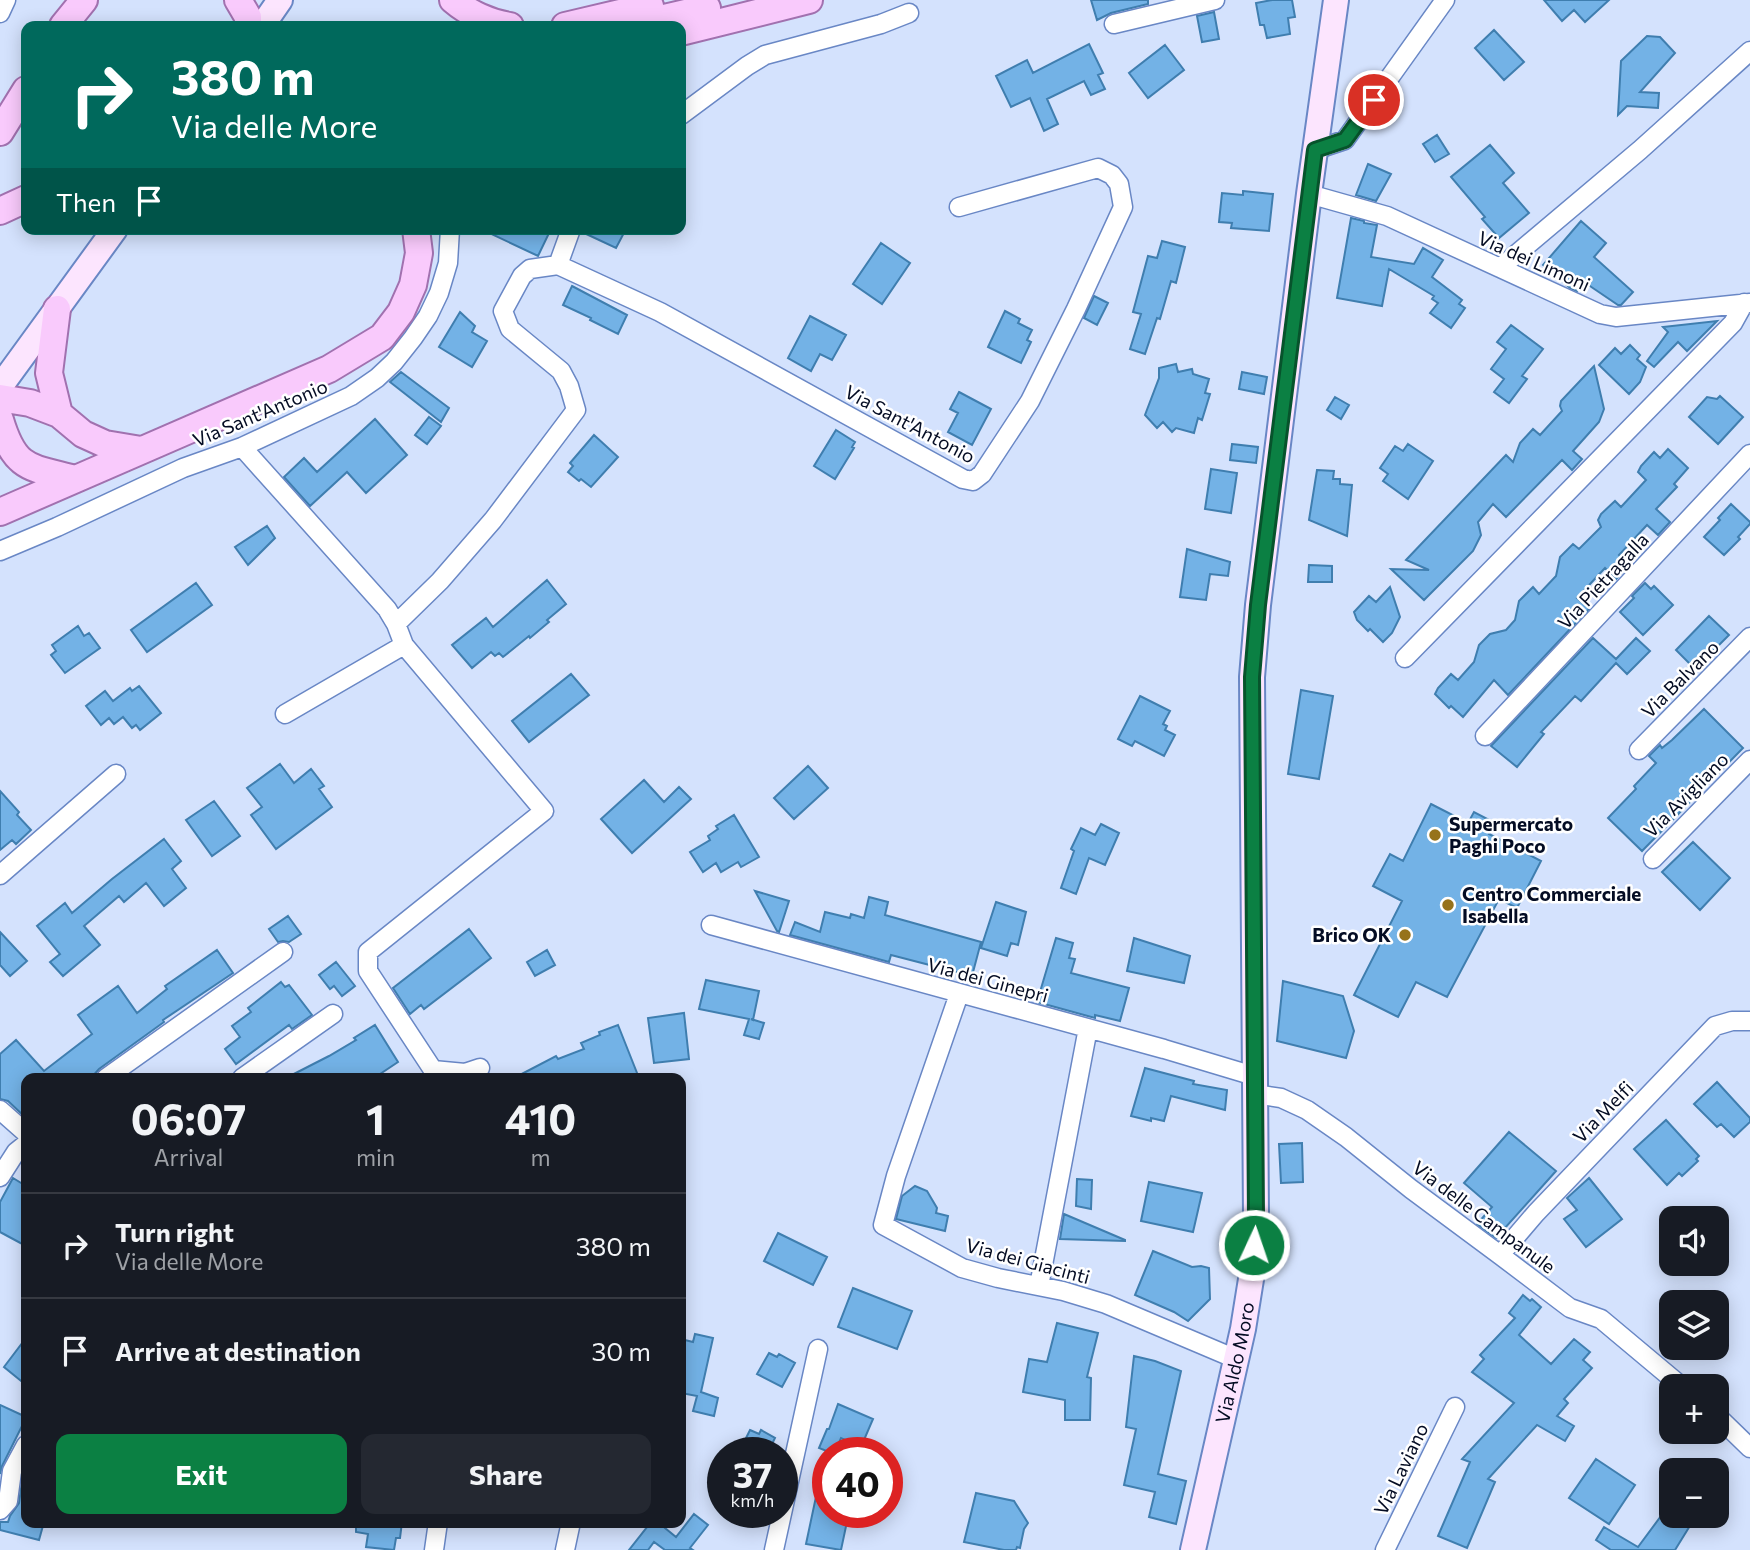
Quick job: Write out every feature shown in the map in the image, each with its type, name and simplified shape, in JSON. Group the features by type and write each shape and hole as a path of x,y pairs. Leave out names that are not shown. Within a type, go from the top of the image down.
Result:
{"main road":[{"path":"67,21 84,0"},
{"path":"238,0 248,21"},
{"path":"453,0 461,7 491,21"},
{"path":"586,21 672,0"},
{"path":"652,21 742,0"},
{"path":"686,31 808,0"},
{"path":"0,132 21,98"},
{"path":"0,211 21,201"},
{"path":"0,220 21,213"},
{"path":"0,512 329,369 382,337 401,312 413,285 419,253 417,235"},
{"path":"57,309 49,373 59,414"},
{"path":"0,398 30,403 59,414 83,434 105,444 142,450"},
{"path":"0,421 14,455 30,467 75,479"}],"street":[{"path":"0,13 6,0"},
{"path":"265,21 280,0"},
{"path":"1114,24 1215,0"},
{"name":"Via Aldo Moro","path":"1193,1550 1243,1329 1252,1273 1256,1217 1252,677 1258,605 1336,0"},
{"path":"1315,150 1345,140 1445,0"},
{"path":"686,111 747,65 765,55 881,24 909,13"},
{"path":"1500,268 1640,150 1750,51"},
{"name":"Via Sant'Antonio","path":"558,265 660,312 951,472 973,481 982,474 1030,401 1123,207 1119,184 1112,175 1098,168 959,206"},
{"name":"Via dei Limoni","path":"1309,194 1387,216 1600,314 1616,317 1747,303"},
{"path":"0,387 111,235"},
{"name":"Via Sant'Antonio","path":"0,551 183,468 242,447 351,396 377,378 394,362 428,316 439,293 447,263 449,235"},
{"path":"396,624 440,582 493,520 576,410 561,371 510,330 503,311 522,276 530,269 558,265 570,235"},
{"path":"1405,658 1733,323 1747,303"},
{"path":"242,447 387,609 404,645 544,811 368,952 368,971 433,1070 465,1073 480,1069"},
{"name":"Via Pietragalla","path":"1485,736 1750,454"},
{"name":"Via Balvano","path":"1639,750 1750,637"},
{"path":"285,714 404,645"},
{"name":"Via Avigliano","path":"1653,859 1750,760"},
{"path":"0,875 116,774"},
{"name":"Via dei Ginepri","path":"711,925 1088,1028 1254,1085"},
{"path":"113,1073 283,952"},
{"name":"Via dei Giacinti","path":"959,994 896,1176 883,1225 962,1268 1063,1291 1106,1304 1236,1359"},
{"path":"249,1073 333,1014"},
{"name":"Via Melfi","path":"1500,1255 1536,1213 1715,1026 1731,1021 1750,1021"},
{"path":"1039,1286 1088,1028"},
{"name":"Via delle Campanule","path":"1254,1085 1307,1110 1346,1137 1570,1308 1601,1319 1667,1374"},
{"path":"0,1110 21,1129"},
{"path":"0,1177 21,1148"},
{"path":"774,1550 818,1349"},
{"name":"Via Laviano","path":"1385,1550 1455,1407"},
{"path":"1729,1428 1750,1448"},
{"path":"0,1510 8,1501 12,1471 21,1454"},
{"path":"434,1550 437,1528"},
{"path":"565,1550 570,1528"}],"building":[{"path":"1091,0 1148,0 1148,4 1111,13 1097,20"},
{"path":"1292,0 1295,17 1288,18 1290,34 1267,38 1264,25 1260,25 1256,3"},
{"path":"1544,0 1609,0 1585,22 1574,10 1562,21"},
{"path":"1214,12 1219,39 1202,42 1197,16"},
{"path":"1494,30 1524,62 1504,80 1475,48"},
{"path":"1647,36 1660,37 1675,53 1640,92 1659,93 1658,108 1627,106 1618,115 1621,61"},
{"path":"1089,44 1103,73 1098,75 1105,89 1091,95 1084,81 1047,99 1058,124 1044,131 1030,98 1011,107 996,76 1027,60 1033,73"},
{"path":"1165,45 1184,70 1148,98 1129,73"},
{"path":"1437,135 1449,154 1435,162 1423,144"},
{"path":"1490,145 1514,173 1503,183 1529,213 1499,238 1451,177"},
{"path":"1368,164 1391,174 1376,201 1356,195"},
{"path":"1243,191 1273,194 1269,231 1231,228 1232,223 1219,222 1222,193 1243,195"},
{"path":"1351,218 1377,225 1371,257 1414,264 1423,248 1443,260 1432,277 1462,300 1459,304 1465,308 1451,328 1430,313 1438,303 1432,299 1434,296 1389,269 1382,306 1337,298"},
{"path":"1581,221 1606,243 1594,257 1633,292 1621,305 1584,282 1577,291 1570,288 1543,265"},
{"path":"494,235 548,235 538,256"},
{"path":"588,235 623,235 616,248"},
{"path":"1162,241 1185,247 1176,283 1171,281 1160,319 1157,318 1145,354 1130,349 1141,314 1133,312 1148,256 1157,258"},
{"path":"881,243 910,263 882,304 853,284"},
{"path":"572,286 627,315 618,334 563,305"},
{"path":"1094,296 1108,303 1097,325 1084,318"},
{"path":"1005,311 1020,319 1018,323 1032,330 1027,340 1031,342 1021,363 988,347"},
{"path":"460,312 475,326 472,332 487,341 472,367 439,347"},
{"path":"810,316 846,335 832,360 820,354 811,371 788,358"},
{"path":"1717,321 1687,351 1678,342 1654,367 1647,361 1668,332 1663,327"},
{"path":"1511,325 1543,349 1522,376 1527,379 1509,403 1494,392 1504,379 1491,369 1506,349 1497,342"},
{"path":"1630,345 1640,355 1637,359 1646,367 1640,382 1629,394 1599,365 1615,348 1621,354"},
{"path":"1176,364 1178,372 1192,369 1193,374 1209,379 1205,393 1210,394 1202,420 1198,418 1194,433 1176,428 1172,432 1163,422 1157,428 1145,415 1159,378 1159,368"},
{"path":"1594,366 1604,409 1599,422 1573,451 1582,459 1572,470 1562,460 1506,517 1493,504 1478,522 1481,535 1473,551 1424,600 1391,569 1429,570 1406,560 1506,455 1513,462 1520,443 1533,429 1540,435 1562,411 1561,401"},
{"path":"401,372 449,408 441,422 390,382"},
{"path":"1242,372 1267,377 1264,394 1239,389"},
{"path":"959,392 991,409 972,445 948,432 958,413 950,409"},
{"path":"1720,396 1743,417 1718,444 1689,417 1707,397 1717,399"},
{"path":"1335,397 1349,405 1341,419 1327,410"},
{"path":"429,417 441,426 427,444 415,435"},
{"path":"375,419 407,455 366,493 347,472 310,506 284,477 304,458 317,472"},
{"path":"836,430 855,442 835,479 814,466"},
{"path":"594,435 618,457 591,487 568,472 573,466 570,463"},
{"path":"1232,444 1258,447 1256,463 1230,460"},
{"path":"1408,444 1433,461 1408,499 1383,481 1388,474 1380,468 1395,446 1403,451"},
{"path":"1668,449 1688,468 1674,484 1677,487 1656,509 1670,522 1658,535 1647,525 1619,555 1629,566 1616,579 1605,568 1577,598 1589,609 1508,695 1494,680 1463,717 1451,706 1449,708 1435,694 1438,688 1451,674 1458,680 1474,662 1479,645 1490,634 1506,630 1515,620 1519,601 1533,587 1539,594 1556,576 1560,557 1573,544 1579,549 1601,527 1598,520 1601,514 1615,501 1621,507 1646,480 1638,472 1641,466 1654,452 1660,458"},
{"path":"1211,469 1237,473 1231,513 1205,509"},
{"path":"1317,470 1334,471 1333,479 1340,479 1340,484 1352,485 1347,536 1309,520"},
{"path":"1731,504 1750,524 1724,555 1704,537"},
{"path":"267,526 275,538 248,565 235,547"},
{"path":"1187,549 1230,562 1228,576 1210,574 1206,600 1180,597"},
{"path":"1309,565 1332,566 1332,582 1308,582"},
{"path":"547,580 566,604 530,638 529,636 503,657 499,653 495,656 491,652 472,668 452,645 486,618 493,627"},
{"path":"196,583 212,605 147,652 131,630"},
{"path":"1645,583 1651,589 1654,586 1673,605 1643,635 1620,612"},
{"path":"1390,587 1400,617 1392,633 1383,642 1357,620 1354,612 1369,596 1376,602"},
{"path":"1709,616 1729,635 1695,669 1676,650"},
{"path":"78,626 84,636 89,633 100,648 65,673 51,655 56,651 52,645"},
{"path":"1593,638 1616,659 1636,638 1650,651 1627,674 1616,663 1581,701 1575,696 1541,732 1544,734 1517,767 1491,746"},
{"path":"571,674 589,695 529,742 512,721"},
{"path":"139,686 161,713 140,730 136,725 132,728 123,717 114,724 109,718 101,725 86,706 105,691 113,701 130,688 132,691"},
{"path":"1301,690 1333,696 1319,779 1288,774"},
{"path":"1140,696 1170,711 1163,724 1167,726 1165,730 1175,735 1164,756 1135,741 1132,746 1118,739"},
{"path":"1704,709 1743,748 1642,851 1608,818 1656,763 1649,756 1660,745 1662,748 1672,740"},
{"path":"280,764 294,783 311,769 324,786 319,789 332,807 276,849 251,815 262,807 247,788"},
{"path":"808,766 828,788 794,819 774,798"},
{"path":"644,780 664,802 679,787 691,799 632,853 601,819"},
{"path":"0,791 31,830 16,844 12,840 0,850"},
{"path":"214,801 240,836 212,856 186,820"},
{"name":"Centro Commerciale Isabella","path":"1431,804 1468,823 1474,812 1495,823 1489,834 1541,861 1517,908 1499,899 1447,997 1416,982 1398,1017 1354,995 1402,901 1373,886 1390,854 1403,861"},
{"path":"734,815 759,857 741,867 738,862 721,872 716,863 703,872 690,852 710,840 708,836 718,829 716,826"},
{"path":"1101,824 1119,833 1105,865 1089,858 1076,894 1061,888 1074,851 1071,849 1081,828 1095,835"},
{"path":"164,839 181,861 172,869 186,888 164,906 146,883 124,902 119,896 84,926 100,945 63,976 50,962 60,954 37,926 65,903 72,913"},
{"path":"1693,842 1730,878 1700,910 1662,872"},
{"path":"755,891 789,901 779,932 777,931"},
{"path":"869,897 888,902 885,915 981,942 972,976 891,955 889,962 790,935 795,922 820,932 825,912 850,918 851,914 864,918"},
{"path":"996,902 1026,912 1018,945 1011,943 1007,956 981,948"},
{"path":"288,916 301,934 289,942 278,942 269,929"},
{"path":"469,929 491,958 424,1009 421,1005 410,1014 393,988"},
{"path":"0,932 27,961 10,976 0,965"},
{"path":"1056,938 1073,943 1069,958 1075,959 1071,973 1129,988 1120,1021 1095,1015 1095,1018 1037,1002"},
{"path":"1134,938 1190,956 1184,983 1127,971"},
{"path":"217,950 233,973 163,1020 164,1022 95,1073 21,1073 21,1113 8,1101 0,1099 0,1054 16,1040 44,1071 92,1034 78,1015 118,986 137,1013 167,989 165,986"},
{"path":"547,950 555,965 535,976 527,962"},
{"path":"336,962 355,986 342,996 334,986 330,989 319,975"},
{"path":"706,980 759,991 753,1020 764,1023 759,1039 744,1035 749,1019 699,1009"},
{"path":"1283,981 1343,996 1354,1031 1346,1058 1277,1041"},
{"path":"281,982 285,987 289,985 312,1015 292,1029 289,1025 236,1064 225,1049 240,1037 232,1026 251,1012 248,1008"},
{"path":"684,1013 689,1059 654,1063 648,1018"},
{"path":"375,1025 398,1062 382,1073 296,1073 356,1040 354,1038"},
{"path":"618,1025 637,1073 524,1073 556,1056 558,1059 584,1049 581,1043 600,1035 599,1032"},
{"path":"1145,1068 1194,1081 1193,1084 1227,1090 1225,1110 1171,1096 1164,1121 1131,1116"},
{"path":"1717,1082 1750,1118 1750,1122 1734,1137 1721,1124 1717,1127 1694,1104"},
{"path":"1666,1120 1699,1156 1696,1159 1698,1161 1682,1176 1679,1173 1667,1185 1634,1149"},
{"path":"1509,1132 1556,1171 1496,1238 1477,1224 1492,1207 1464,1183"},
{"path":"1302,1143 1303,1182 1281,1183 1279,1144"},
{"path":"13,1178 21,1183 21,1243 0,1232 0,1202"},
{"path":"1589,1178 1622,1219 1586,1247 1564,1219 1577,1210 1567,1198"},
{"path":"1077,1179 1092,1180 1091,1209 1076,1206"},
{"path":"1149,1182 1202,1193 1193,1232 1141,1221"},
{"path":"915,1186 927,1191 937,1208 936,1213 948,1216 945,1231 896,1219 902,1196"},
{"path":"1064,1214 1125,1240 1125,1241 1060,1239"},
{"path":"778,1233 827,1257 813,1285 764,1261"},
{"path":"1153,1251 1192,1267 1209,1268 1210,1299 1188,1321 1135,1295"},
{"path":"853,1288 912,1311 897,1349 838,1327"},
{"path":"1523,1295 1541,1307 1519,1335 1551,1364 1574,1339 1590,1352 1583,1360 1592,1368 1564,1399 1568,1403 1557,1416 1574,1426 1565,1441 1537,1425 1488,1479 1495,1482 1467,1548 1438,1536 1470,1462 1462,1459 1514,1403 1472,1372 1484,1359 1480,1355 1515,1318 1509,1313"},
{"path":"1057,1323 1098,1333 1087,1377 1091,1378 1090,1420 1065,1420 1065,1400 1023,1392 1029,1359 1047,1362"},
{"path":"695,1334 713,1338 701,1392 718,1398 714,1416 693,1411 697,1396 686,1394 686,1340 693,1342"},
{"path":"21,1345 21,1381 4,1367"},
{"path":"769,1353 777,1357 779,1354 795,1363 782,1387 757,1374"},
{"path":"1134,1356 1181,1371 1158,1474 1186,1481 1176,1524 1149,1517 1155,1492 1124,1485 1136,1429 1126,1427"},
{"path":"838,1404 873,1419 865,1437 824,1437"},
{"path":"0,1405 21,1415 21,1428 0,1474"},
{"path":"750,1430 759,1434 761,1430 773,1437 746,1437"},
{"path":"1596,1459 1635,1485 1609,1524 1569,1498"},
{"path":"21,1489 21,1528 42,1528 39,1540 0,1530 0,1522 8,1522 19,1503"},
{"path":"976,1493 1014,1501 1028,1523 1020,1548 1004,1550 964,1542"},
{"path":"694,1514 707,1524 690,1548 693,1550 665,1550 654,1542 648,1550 629,1550 646,1528 665,1528 676,1537 686,1528"},
{"path":"812,1516 812,1528 846,1528 841,1550 806,1544"},
{"path":"1659,1519 1659,1528 1689,1528 1675,1550 1611,1550 1596,1540 1604,1527 1638,1547"},
{"path":"356,1528 401,1528 394,1550 366,1547 368,1534 356,1532"}],"place":[{"name":"Supermercato Paghi Poco","path":"1435,835"},
{"name":"Centro Commerciale Isabella","path":"1448,905"},
{"name":"Brico OK","path":"1405,935"}],"route":[{"path":"1254,1245 1252,677 1258,605 1315,150 1345,140 1374,100"}]}
